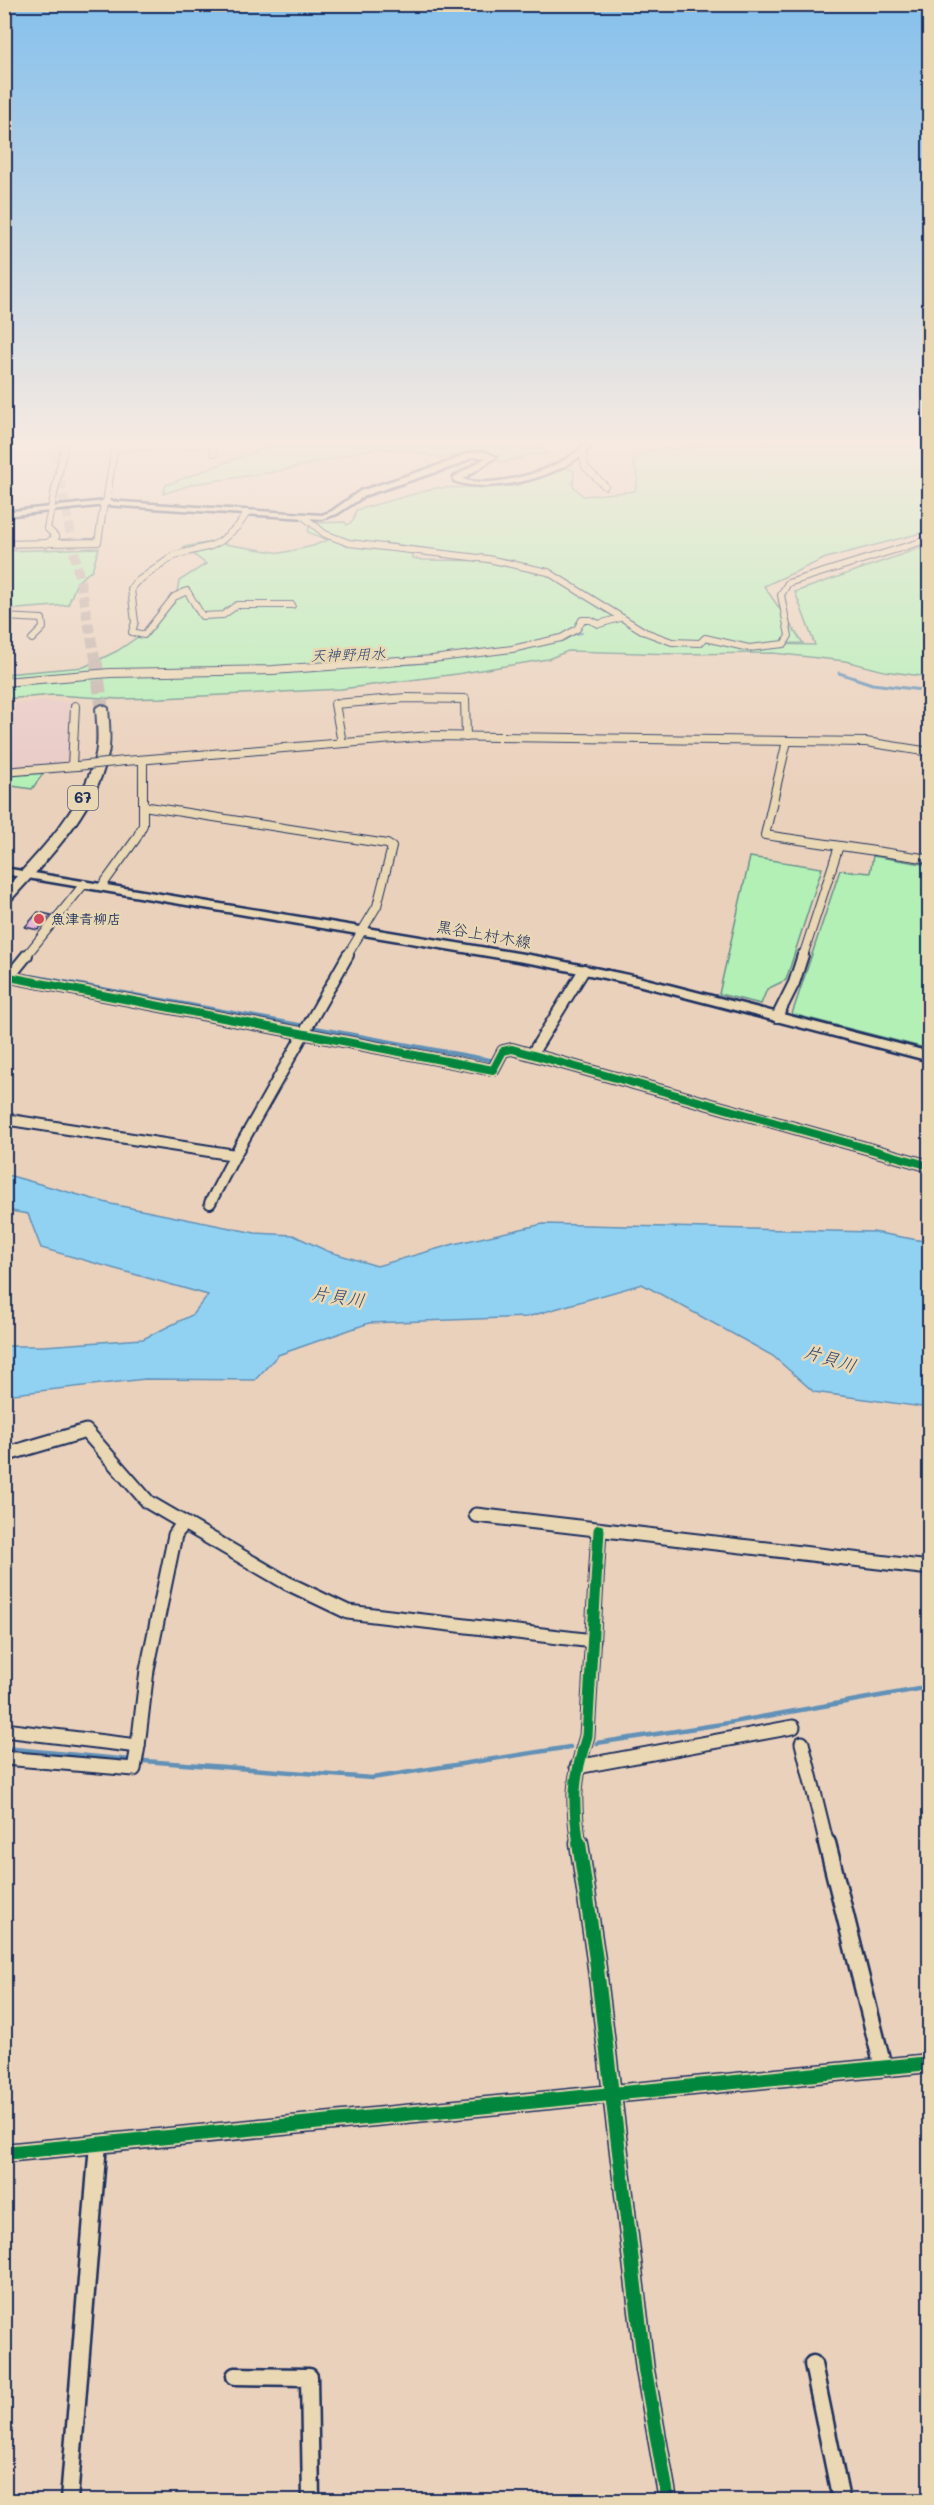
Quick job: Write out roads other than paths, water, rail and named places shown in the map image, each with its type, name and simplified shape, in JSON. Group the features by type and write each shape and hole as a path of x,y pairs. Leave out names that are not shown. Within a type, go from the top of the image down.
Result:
{"main road":[{"name":"67","path":"4,899 61,833 88,789 102,753 102,708"},
{"name":"黒谷上村木線","path":"4,871 584,970 930,1057"}],"street":[{"path":"175,555 135,583 131,589 135,622 132,632 144,635 151,631 174,596 182,591 190,594 202,616 223,615 231,612 237,605 292,605"},
{"path":"452,555 488,559 548,572 620,618 655,636 681,643 700,643 705,638 749,648 784,644 789,636 781,595 788,583 879,555"},
{"path":"4,617 42,619 43,628 32,639"},
{"path":"4,682 110,673 263,670 432,660 535,644 573,633 582,620 591,620 599,624 620,618"},
{"path":"342,743 335,704 406,698 465,699 466,737"},
{"path":"74,766 75,705"},
{"path":"4,772 430,736 866,742 930,752"},
{"path":"788,741 779,766 765,835 930,859"},
{"path":"102,886 143,825 143,760"},
{"path":"143,806 387,844 392,847 378,900 363,931 210,1203"},
{"path":"777,1017 794,983 839,846"},
{"path":"14,971 84,884"},
{"path":"532,1054 584,970"},
{"path":"4,976 492,1070 502,1051 512,1048 930,1166"},
{"path":"4,1119 235,1155"},
{"path":"4,1451 11,1452 86,1431 148,1502 287,1583 348,1612 592,1641"},
{"path":"476,1515 930,1568"},
{"path":"4,1758 134,1769 147,1670 175,1535 183,1523"},
{"path":"599,1530 587,1736 577,1767 573,1805 596,1960 645,2370 668,2500"},
{"path":"577,1767 793,1727"},
{"path":"4,1731 138,1746"},
{"path":"802,1743 883,2067"},
{"path":"4,2153 930,2063"},
{"path":"69,2500 98,2144"},
{"path":"813,2364 841,2500"},
{"path":"235,2376 309,2377 311,2500"}],"water":[{"name":"片貝川","path":"4,1174 111,1204 255,1233 293,1235 327,1251 377,1266 454,1244 543,1224 873,1232 929,1242 929,1408 814,1392 773,1356 642,1284 527,1317 369,1323 278,1355 255,1380 145,1379 5,1395 5,1346 44,1346 143,1339 192,1315 208,1295 41,1248 28,1214 5,1210"}],"waterway":[{"name":"天神野用水","path":"571,635 582,633"},
{"name":"天神野用水","path":"391,665 426,662 417,663"},
{"name":"天神野用水","path":"839,673 872,684 930,691"},
{"path":"32,976 496,1061"},
{"path":"597,1743 722,1724 930,1687"},
{"path":"144,1761 372,1778 570,1747"},
{"path":"4,1748 130,1760"}],"tunnel":[{"path":"75,555 96,663"},
{"path":"96,661 102,708"}],"place":[{"name":"魚津青柳店","path":"39,919"}]}
